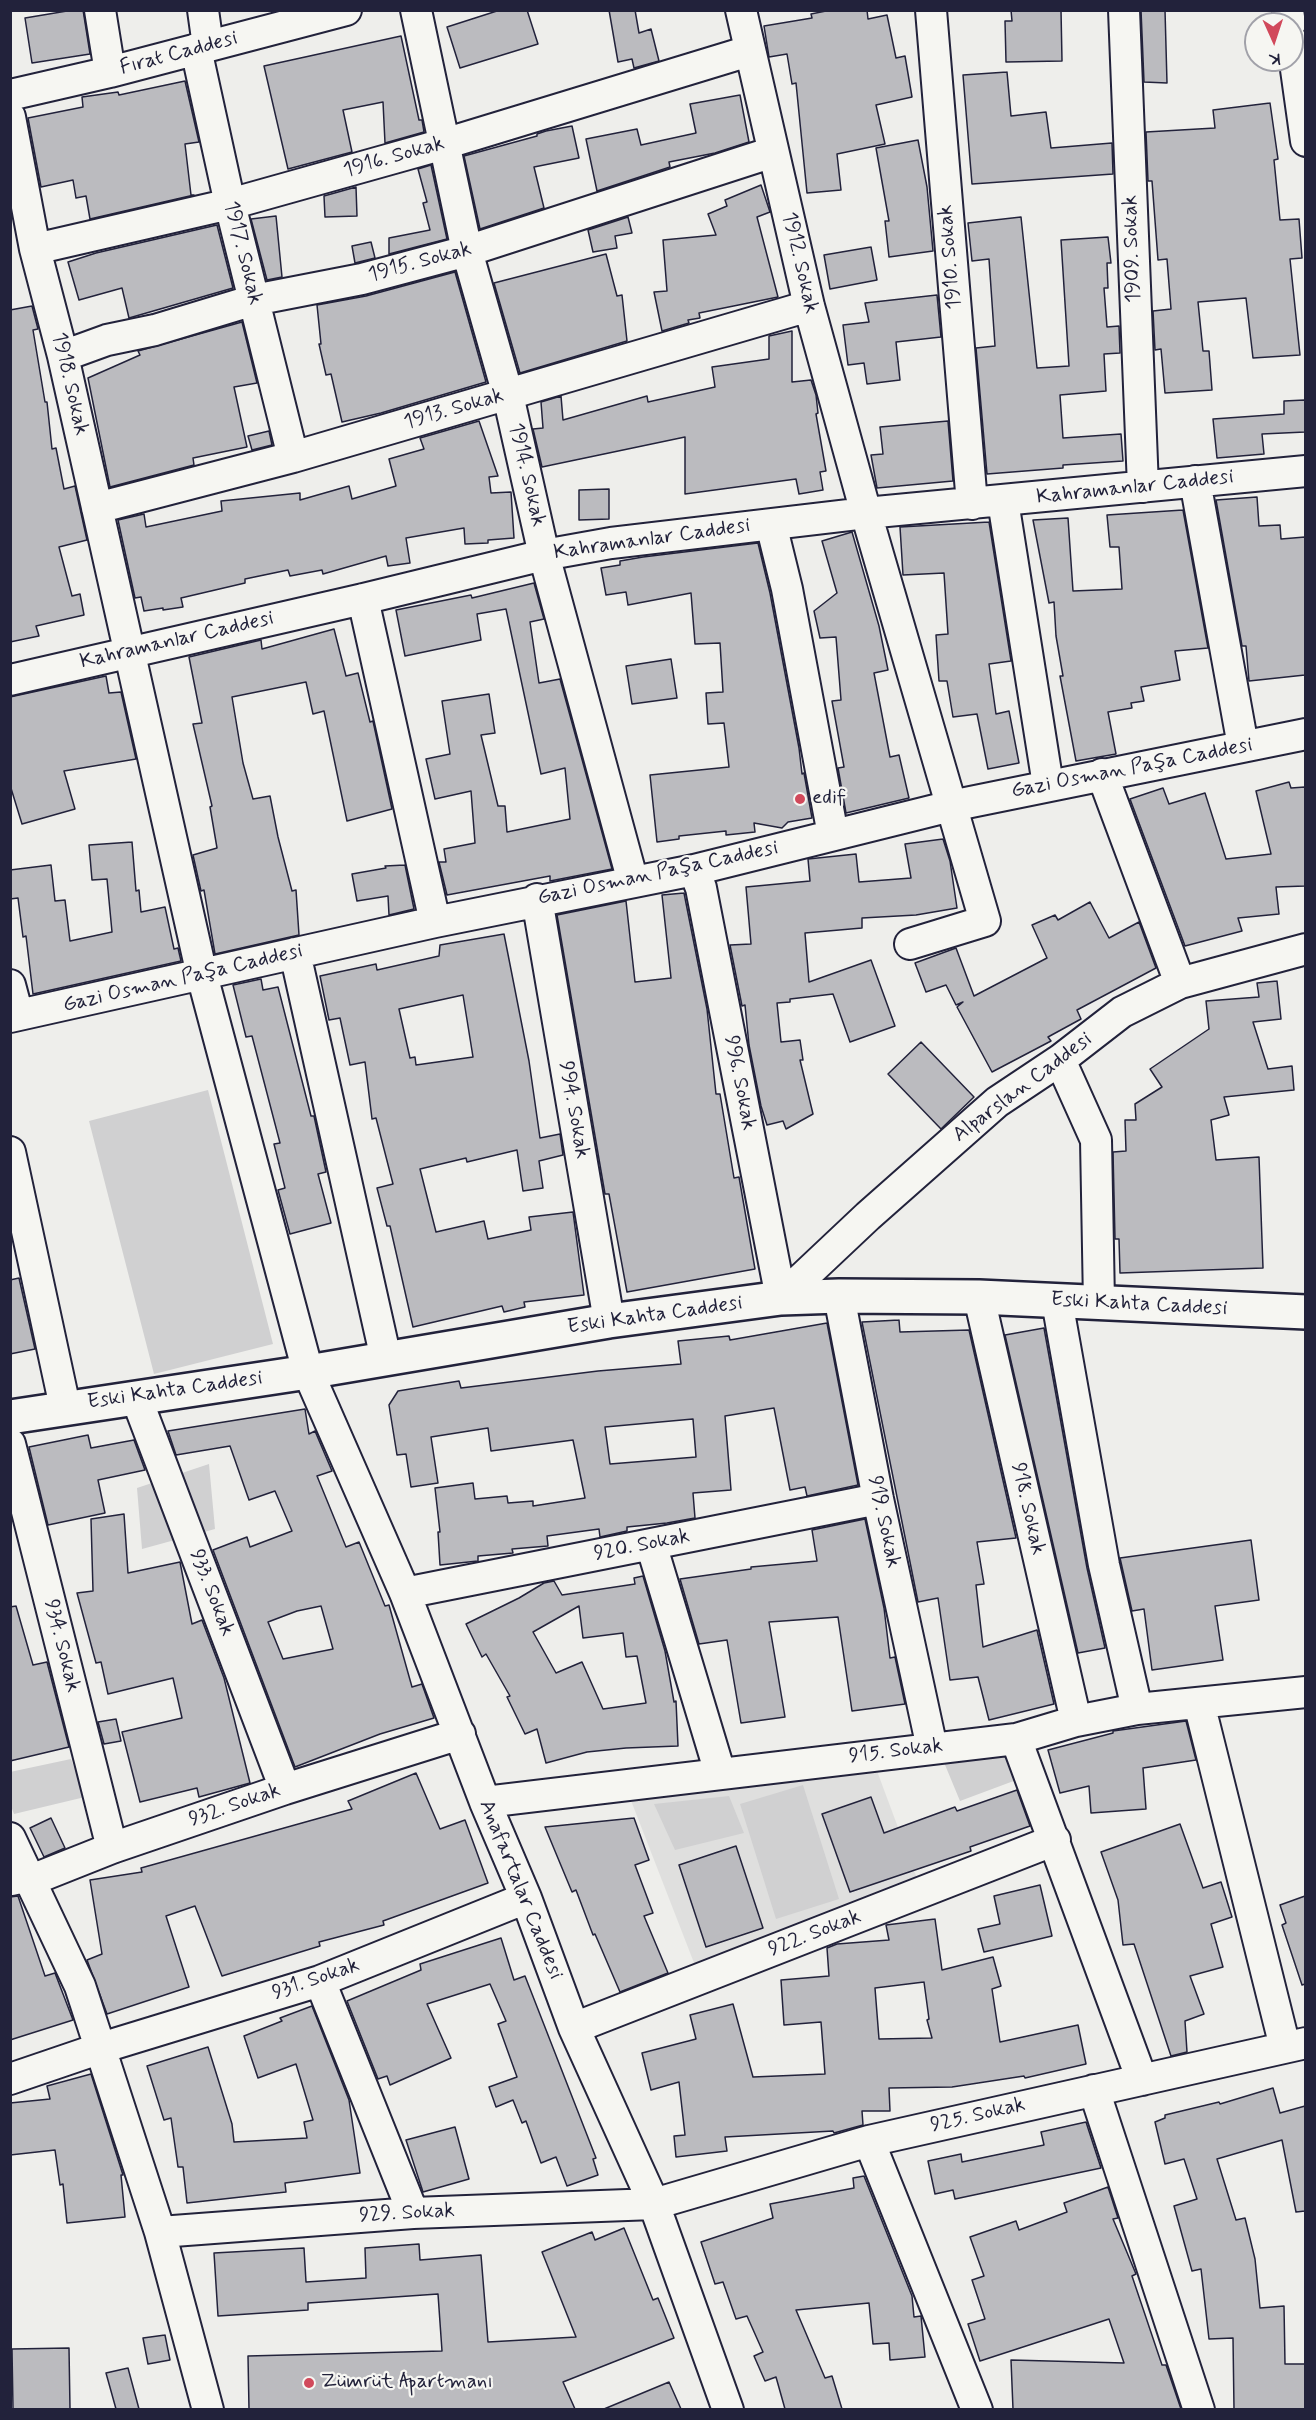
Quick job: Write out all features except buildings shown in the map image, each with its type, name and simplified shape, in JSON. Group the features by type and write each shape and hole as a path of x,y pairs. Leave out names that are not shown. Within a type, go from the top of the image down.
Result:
{"main road":[{"name":"Eski Kahta Caddesi","path":"10,1417 308,1372 609,1321 781,1298 979,1297 1305,1312"}],"street":[{"path":"100,10 110,72"},
{"name":"1917. Sokak","path":"203,10 202,48 230,204 292,457"},
{"name":"Fırat Caddesi","path":"10,95 110,72 346,10"},
{"name":"1914. Sokak","path":"416,10 467,251 508,394 544,555 633,882"},
{"name":"1912. Sokak","path":"741,10 809,306 866,513 985,921 910,944"},
{"name":"1910. Sokak","path":"931,10 972,504"},
{"name":"1909. Sokak","path":"1124,10 1143,487"},
{"name":"1916. Sokak","path":"35,249 230,204 444,144 749,51"},
{"path":"1296,72 1305,141"},
{"name":"1918. Sokak","path":"10,117 35,249 63,356 202,975"},
{"name":"1915. Sokak","path":"63,356 107,340 155,330 254,300 362,279 467,251 773,152"},
{"name":"1913. Sokak","path":"97,508 292,457 809,306"},
{"name":"Kahramanlar Caddesi","path":"10,680 544,555 611,543 866,513 1305,471"},
{"path":"1195,481 1243,746"},
{"path":"1003,501 1048,785"},
{"path":"771,524 787,589 833,835"},
{"path":"363,599 435,921"},
{"name":"Gazi Osman Paşa Caddesi","path":"14,1016 435,921 694,870 951,806 1305,734"},
{"path":"1101,774 1180,982"},
{"name":"996. Sokak","path":"694,870 701,888 781,1298"},
{"name":"994. Sokak","path":"537,900 609,1321"},
{"name":"Alparslan Caddesi","path":"781,1298 868,1216 997,1102 1060,1060 1122,1012 1180,982 1305,949"},
{"path":"295,954 386,1359"},
{"name":"Anafartalar Caddesi","path":"202,975 308,1372 405,1593 485,1802 526,1898 574,2028 654,2204 728,2409"},
{"path":"10,985 14,1016"},
{"path":"1060,1060 1096,1140 1099,1303"},
{"path":"10,1152 65,1407"},
{"name":"919. Sokak","path":"839,1296 878,1499 932,1748"},
{"name":"918. Sokak","path":"979,1297 1076,1720"},
{"path":"1057,1301 1104,1565 1137,1709"},
{"name":"933. Sokak","path":"136,1397 285,1789"},
{"name":"934. Sokak","path":"10,1444 112,1848"},
{"name":"920. Sokak","path":"405,1593 878,1499"},
{"path":"651,1544 720,1773"},
{"name":"915. Sokak","path":"485,1802 1016,1740 1076,1720 1137,1709 1305,1692"},
{"path":"1198,1703 1295,2045"},
{"name":"932. Sokak","path":"20,1878 39,1876 112,1848 285,1789 460,1734"},
{"path":"1016,1740 1055,1840 1142,2080"},
{"path":"10,1838 20,1878 80,1986 160,2232 208,2409"},
{"name":"922. Sokak","path":"574,2028 1055,1840"},
{"name":"931. Sokak","path":"10,2079 101,2048 320,1981 526,1898"},
{"path":"320,1981 413,2213"},
{"name":"925. Sokak","path":"654,2204 869,2141 1295,2045"},
{"path":"1094,2090 1199,2409"},
{"path":"869,2141 977,2409"},
{"name":"929. Sokak","path":"160,2232 413,2213 654,2204"}],"shaded area":[{"path":"208,1090 273,1344 154,1374 89,1121"},
{"path":"209,1464 215,1529 142,1549 137,1488"},
{"path":"1008,1753 1019,1779 960,1801 943,1760"},
{"path":"71,1759 85,1797 14,1814 11,1806 10,1772"},
{"path":"877,1771 918,1881 696,1968 630,1798"},
{"path":"803,1785 839,1899 776,1919 740,1804"},
{"path":"729,1796 744,1833 675,1850 654,1804"}],"place":[{"name":"edif","path":"800,799"},
{"name":"Zümrüt Apartmanı","path":"309,2383"}]}
